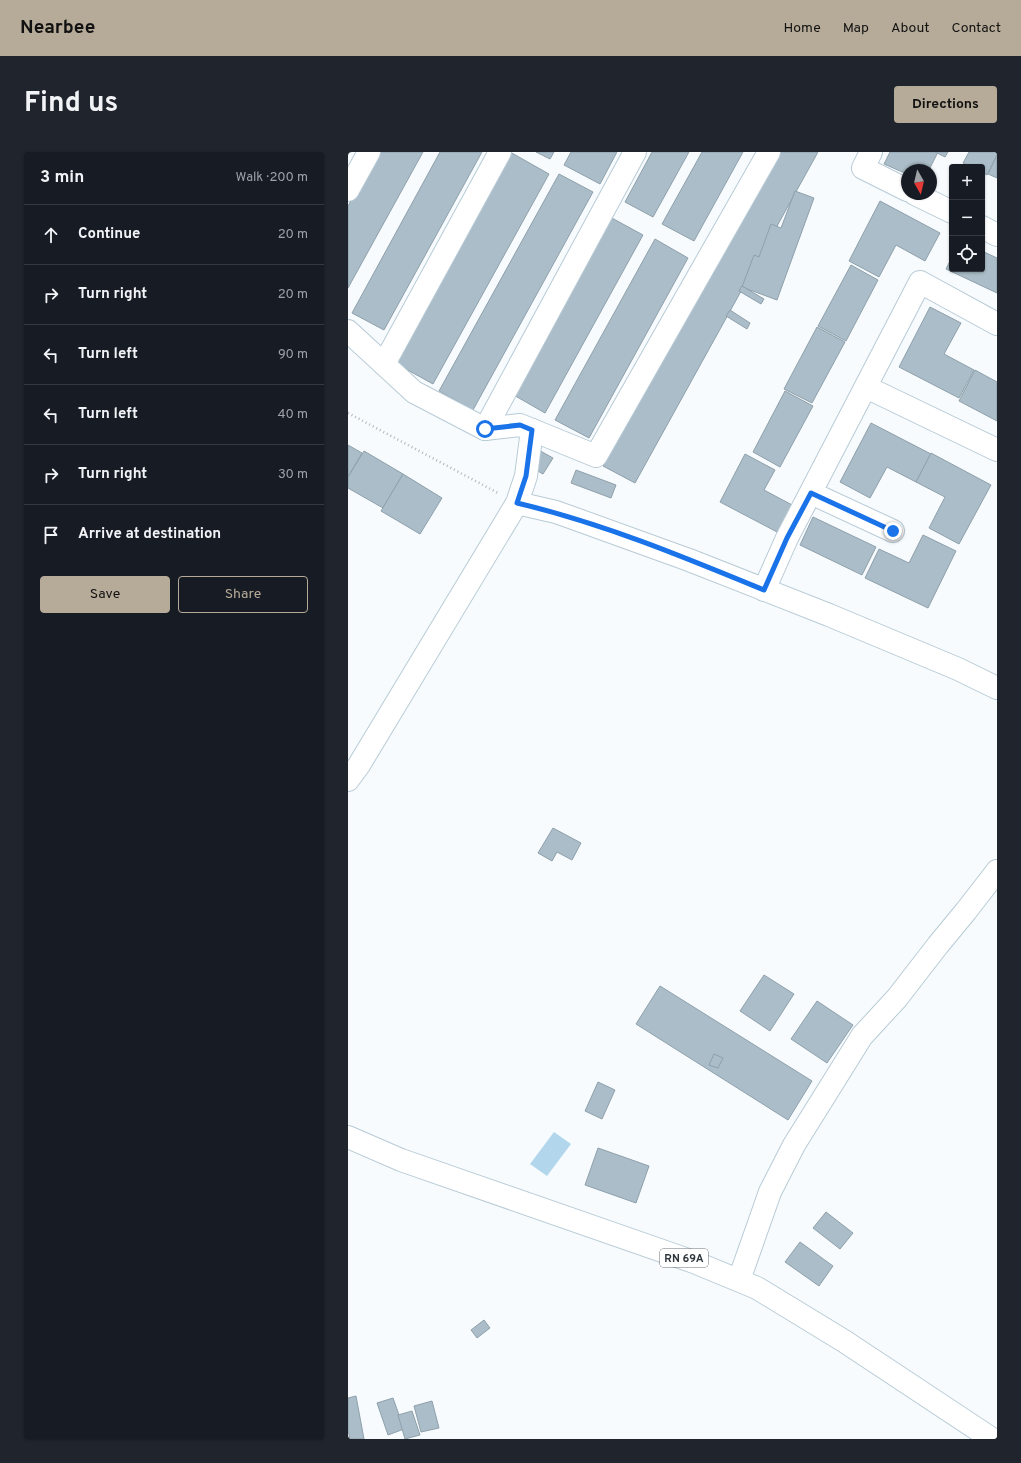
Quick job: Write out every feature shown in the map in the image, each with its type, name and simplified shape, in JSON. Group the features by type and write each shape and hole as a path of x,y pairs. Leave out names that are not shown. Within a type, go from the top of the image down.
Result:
{"street":[{"path":"348,190 369,152"},
{"path":"384,364 500,152"},
{"path":"485,429 635,152"},
{"path":"348,331 414,392 485,429 520,425 596,456 769,152"},
{"path":"871,152 862,168 901,187"},
{"path":"927,200 949,211"},
{"path":"985,229 997,235"},
{"path":"764,590 787,538 920,282 997,324"},
{"path":"866,387 997,450"},
{"path":"348,780 359,765 517,503 526,476 532,430"},
{"path":"811,493 893,531"},
{"path":"517,503 556,512 690,560 829,615 958,669 997,688"},
{"path":"739,1280 770,1192 794,1145 862,1036 897,998 997,871"},
{"name":"RN 69A","path":"348,1137 401,1160 694,1262 757,1288 844,1341 992,1439"}],"path":[{"path":"348,413 517,503"}],"water":[{"path":"554,1132 571,1144 547,1176 530,1164"}],"building":[{"path":"378,152 423,152 348,288 348,206"},
{"path":"440,152 482,152 384,330 352,313"},
{"path":"510,152 549,174 433,384 395,363"},
{"path":"536,152 554,152 550,159"},
{"path":"571,152 617,152 600,184 564,165"},
{"path":"652,152 689,152 653,217 625,202"},
{"path":"702,152 743,152 694,241 662,224"},
{"path":"776,152 818,152 635,483 603,466"},
{"path":"890,152 938,152 932,164 901,164 901,171 884,164"},
{"path":"935,152 948,152 945,157"},
{"path":"969,152 997,152 987,175 985,174 985,164 963,163"},
{"path":"997,155 997,178 988,174"},
{"path":"559,174 593,192 473,410 439,391"},
{"path":"795,191 814,198 777,300 742,287 754,255 759,257 771,224 781,228"},
{"path":"880,201 940,233 925,261 896,245 879,277 849,261"},
{"path":"610,217 643,235 545,413 512,394"},
{"path":"655,239 688,258 589,438 555,420"},
{"path":"985,252 997,258 997,293 952,272 985,272"},
{"path":"949,263 949,270 946,269"},
{"path":"851,265 878,280 846,341 818,326"},
{"path":"742,286 764,299 761,304 739,291"},
{"path":"930,307 961,323 944,354 974,370 959,398 899,367"},
{"path":"730,310 750,323 747,329 726,316"},
{"path":"817,327 845,342 812,403 784,389"},
{"path":"975,370 997,382 997,421 959,401"},
{"path":"785,391 813,406 780,467 753,452"},
{"path":"871,423 931,454 916,482 887,467 870,498 840,482"},
{"path":"348,445 362,453 348,477"},
{"path":"535,448 553,458 543,474 526,464"},
{"path":"364,451 403,474 383,508 348,488 348,477"},
{"path":"931,453 991,485 959,544 929,528 945,497 916,482"},
{"path":"745,454 775,470 764,490 794,506 779,533 720,502"},
{"path":"576,470 616,485 611,498 571,483"},
{"path":"403,474 442,498 420,534 381,511"},
{"path":"813,517 876,547 862,575 800,545"},
{"path":"923,535 956,551 928,608 865,578 879,549 909,563"},
{"path":"553,828 581,843 572,860 557,852 552,861 538,853"},
{"path":"764,975 794,994 770,1031 740,1011"},
{"path":"660,986 812,1081 788,1120 636,1024"},
{"path":"817,1001 853,1025 827,1063 791,1039"},
{"path":"714,1054 723,1058 718,1068 709,1065"},
{"path":"598,1082 615,1090 602,1119 585,1111"},
{"path":"598,1148 649,1166 636,1203 585,1185"},
{"path":"826,1212 853,1233 840,1249 813,1228"},
{"path":"800,1242 833,1266 819,1286 785,1262"},
{"path":"484,1320 490,1328 477,1338 471,1330"},
{"path":"356,1396 364,1439 350,1439 348,1430 348,1398"},
{"path":"393,1398 404,1429 388,1435 377,1403"},
{"path":"432,1401 439,1428 421,1432 414,1406"},
{"path":"412,1411 420,1435 405,1439 398,1415"}],"route":[{"path":"485,429 520,425 532,430 526,476 517,503 556,512 628,537 764,590 787,538 811,493 893,531"}]}
